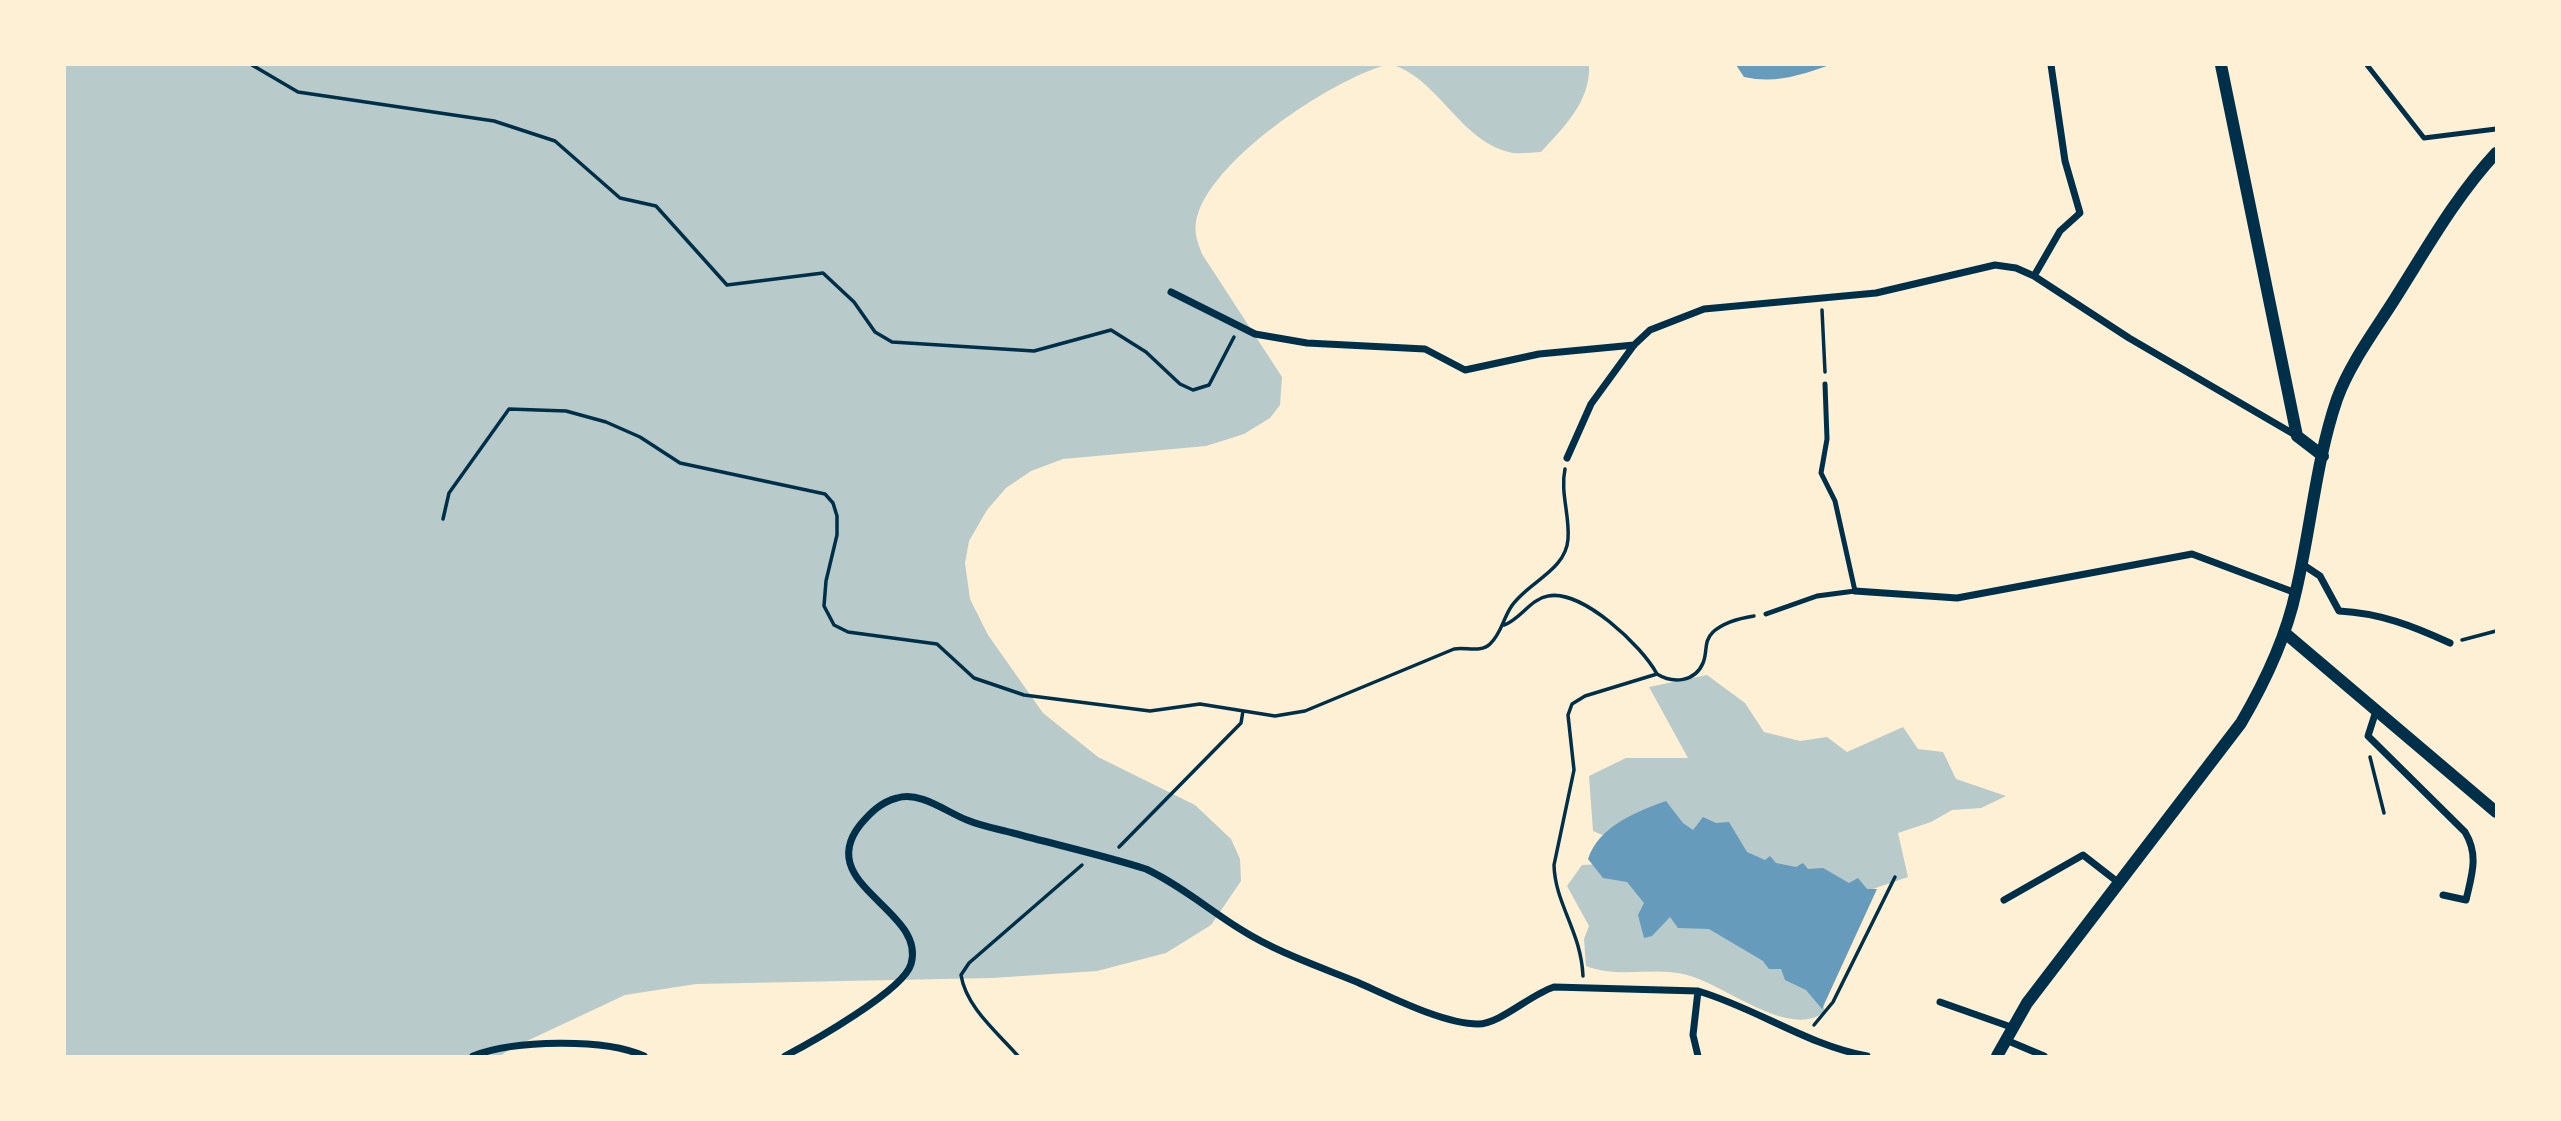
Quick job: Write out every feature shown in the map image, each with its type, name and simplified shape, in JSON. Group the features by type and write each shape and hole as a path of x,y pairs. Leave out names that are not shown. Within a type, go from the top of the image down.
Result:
{"street":[{"path":"2034,276 2060,231 2080,213 2065,161 2051,65"},
{"path":"2221,65 2297,436"},
{"path":"1997,1056 2011,1027 2241,723 2260,690 2285,633 2296,593 2337,397 2362,350 2475,176 2496,153"},
{"path":"1567,458 1591,404 1634,345 1650,330 1704,309 1876,293 1995,265 2017,268 2034,276 2129,338 2297,436 2323,456"},
{"path":"1171,292 1255,334 1307,343 1425,349 1465,370 1539,354 1634,345"},
{"path":"1855,591 1957,598 2192,554 2263,578 2296,593"},
{"path":"2302,564 2320,576 2339,611 2370,613 2408,623 2450,643"},
{"path":"2285,633 2496,812"},
{"path":"2376,711 2368,736 2375,746 2465,832 2473,845 2475,857 2466,900 2443,895"},
{"path":"785,1056 883,996 905,978 912,962 911,942 852,871 846,855 851,837 872,810 899,797 927,800 968,821 1109,857 1167,878 1242,931 1275,948 1428,1012 1479,1024 1496,1018 1541,991 1583,986 1698,990 1840,1051 1867,1056"},
{"path":"2004,900 2083,855 2119,883"},
{"path":"1698,990 1693,1035 1698,1056"},
{"path":"1940,1002 2011,1027"},
{"path":"2005,1040 2045,1056"},
{"path":"473,1056 485,1051 545,1044 612,1046 644,1056"}],"lane":[{"path":"2367,65 2424,138 2496,129"},
{"path":"1766,614 1817,596 1855,591 1835,501 1821,473 1827,439 1825,384"}],"path":[{"path":"252,65 298,92 495,121 555,141 620,198 656,206 727,285 823,273 854,302 876,332 892,342 1034,351 1111,330 1146,352 1180,384 1194,390 1209,385 1240,325"},
{"path":"1822,297 1825,384"},
{"path":"443,519 450,493 509,409 566,411 606,422 640,437 680,463 825,494 833,503 837,535 826,581 824,606 834,625 841,629 937,644 974,678 1024,695 1150,711 1200,704 1275,716 1305,711 1454,649 1479,649 1489,646 1504,625 1510,608 1549,572 1561,558 1569,541 1563,476 1567,458"},
{"path":"1504,625 1513,622 1545,596 1562,594 1586,606 1634,642 1657,674 1667,681 1682,681 1696,673 1704,662 1705,642 1713,633 1746,617 1766,614"},
{"path":"2450,643 2496,631"},
{"path":"1583,986 1582,953 1555,879 1554,865 1574,770 1568,715 1572,704 1584,695 1657,674"},
{"path":"1109,857 1241,723 1243,711"},
{"path":"2375,746 2369,755 2384,813"},
{"path":"1018,1056 970,1001 961,975 969,963 1078,871 1089,854"},
{"path":"1806,1036 1833,1002 1895,877"}],"shaded area":[{"path":"65,65 1386,65 1335,87 1304,105 1246,150 1222,174 1205,199 1196,222 1196,234 1202,254 1282,377 1280,405 1270,418 1244,434 1206,446 1063,459 1031,471 1006,488 987,510 969,541 965,563 970,599 988,635 1043,713 1098,757 1195,805 1231,839 1240,859 1241,881 1211,925 1166,953 1097,971 992,978 696,984 625,995 500,1056 65,1056"},
{"path":"1393,65 1589,65 1586,90 1567,123 1541,152 1521,153 1509,152 1477,135 1424,83"},
{"path":"1707,675 1745,703 1764,732 1800,741 1827,737 1847,752 1903,727 1918,749 1943,752 1956,779 2006,796 1981,808 1952,810 1931,822 1898,833 1908,877 1858,894 1614,840 1593,831 1589,776 1626,758 1688,758 1649,687"},
{"path":"1601,864 1673,913 1747,942 1820,995 1825,1011 1811,1018 1794,1019 1757,1008 1687,975 1611,972 1586,966 1584,939 1589,926 1567,886 1582,865"}],"water":[{"path":"1736,65 1830,65 1777,79 1756,79 1744,77"},
{"path":"1666,801 1683,823 1693,830 1703,817 1716,823 1729,822 1747,852 1765,860 1770,856 1776,863 1796,867 1803,863 1808,869 1823,868 1849,883 1858,878 1867,889 1877,889 1822,1009 1806,990 1785,980 1781,969 1769,969 1763,961 1709,929 1678,928 1670,917 1652,936 1644,938 1638,915 1644,903 1627,882 1603,878 1588,859 1593,847 1610,829 1631,815"}]}
